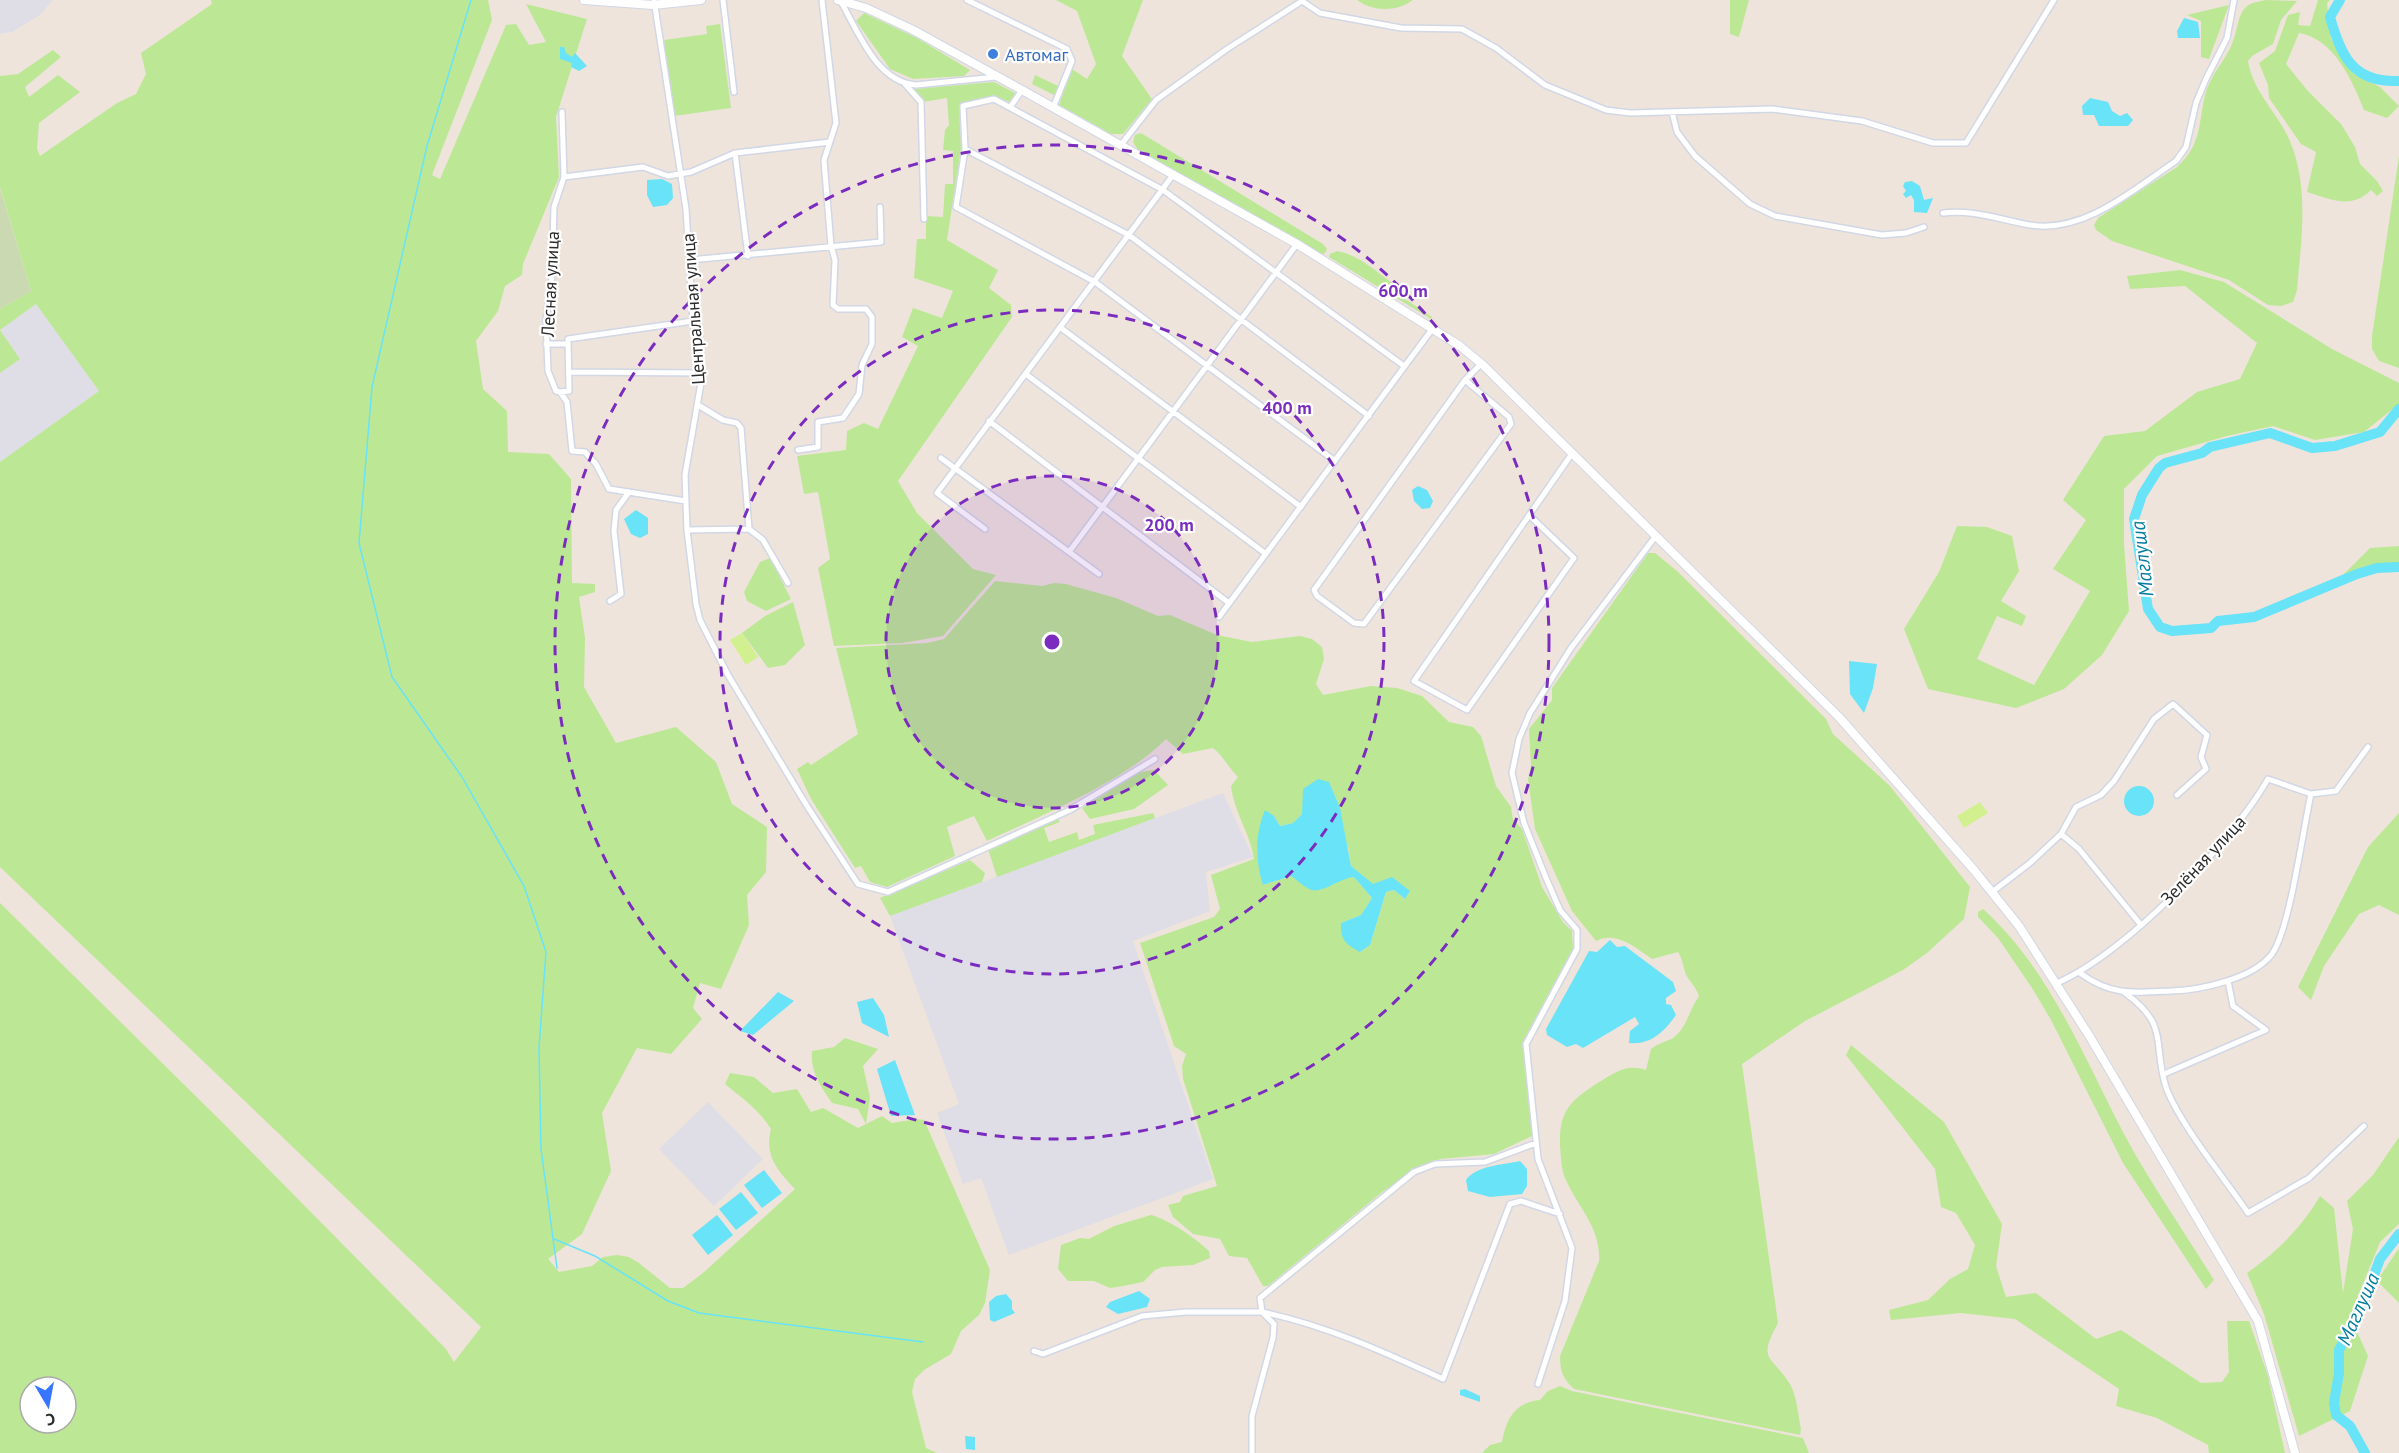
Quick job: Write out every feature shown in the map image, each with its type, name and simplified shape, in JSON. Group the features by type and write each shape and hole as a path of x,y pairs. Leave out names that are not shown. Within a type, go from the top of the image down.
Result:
{"main road":[{"path":"584,0 654,3 701,0"},
{"path":"839,0 867,8 913,30 1022,90 1297,244 1433,328 1481,364 1839,717 1992,892 2036,948 2258,1322 2295,1453"}],"street":[{"path":"723,0 734,92"},
{"path":"798,450 818,447 818,422 843,418 859,394 862,365 872,344 872,317 866,309 837,309 833,305 835,260 831,246 824,160 836,123 822,0"},
{"path":"839,0 878,64 890,77 905,84 921,102 924,219"},
{"path":"967,0 1067,49 1072,61 1053,108"},
{"path":"1120,146 1156,100 1227,49 1302,1 1320,13 1401,28 1462,29 1496,48 1557,92 1606,110 1672,112 1772,110 1862,121 1933,143 1966,143 2055,0"},
{"path":"1943,213 1967,212 2034,226 2079,222 2176,161 2186,147 2196,103 2206,79 2228,38 2234,0"},
{"name":"Центральная улица","path":"654,3 680,174 690,260 693,321 701,373 698,405 685,475 692,586 700,620 728,675 807,806 858,884 888,892 1070,810 1155,759"},
{"path":"905,84 996,77"},
{"path":"1011,106 1022,90"},
{"path":"1335,461 1095,282 956,207 965,149 963,106 994,99 1011,106 1163,190 1277,271 1404,366"},
{"name":"Лесная улица","path":"562,112 564,177 554,207 546,344 548,371 556,391 560,392 567,402 572,451 585,452 596,464 609,489 628,492"},
{"path":"1672,112 1677,132 1695,156 1749,204 1775,216 1882,236 1906,233 1924,227"},
{"path":"564,177 643,167 668,176 691,172 735,153 830,142"},
{"path":"965,149 1129,235 1240,321 1369,416"},
{"path":"735,153 748,256"},
{"path":"985,529 937,493 989,421 1027,375 1173,175"},
{"path":"690,260 881,242 880,207"},
{"path":"1069,552 1297,244"},
{"path":"560,392 569,391 568,339 693,321"},
{"path":"1061,328 1301,507"},
{"path":"1219,617 1433,328"},
{"path":"546,344 568,344"},
{"path":"1465,380 1509,417 1511,424 1364,624 1354,623 1317,596 1314,590 1465,380 1481,364"},
{"path":"569,372 701,373"},
{"path":"1027,375 1266,554"},
{"path":"698,405 723,420 737,423 741,428 749,529"},
{"path":"989,421 1229,603"},
{"path":"1529,515 1574,558 1467,710 1414,681 1529,515 1571,455"},
{"path":"941,458 1099,574"},
{"path":"610,601 621,594 614,531 616,510 628,492 686,501"},
{"path":"687,530 749,529 763,540 788,583"},
{"path":"1538,1384 1565,1301 1572,1248 1538,1159 1526,1044 1577,949 1578,939 1577,930 1560,910 1524,823 1512,773 1519,739 1530,713 1571,648 1655,537"},
{"path":"1992,892 2030,863 2061,834 2076,807 2101,795 2114,781 2154,719 2173,704 2207,735 2202,757 2206,769 2177,795"},
{"path":"2125,993 2184,991 2235,980 2271,954 2283,929 2311,794 2336,791 2368,747"},
{"name":"Зелёная улица","path":"2057,983 2080,973 2141,925 2218,848 2255,802 2268,779 2311,794"},
{"path":"2061,834 2079,849 2141,925"},
{"path":"2080,973 2096,984 2125,993 2142,1005 2155,1023 2168,1090 2188,1126 2248,1213 2309,1178 2364,1126"},
{"path":"2164,1074 2266,1030 2233,1006 2228,981"},
{"path":"1252,1453 1252,1416 1273,1338 1274,1324 1262,1312 1260,1298 1414,1172 1435,1164 1485,1162 1536,1143"},
{"path":"1034,1351 1043,1354 1142,1316 1186,1312 1262,1312 1293,1319 1372,1347 1443,1378 1510,1204 1521,1201 1560,1214"}],"shaded area":[{"path":"0,0 53,0 40,15 12,32 0,34"},
{"path":"36,304 99,391 0,462 0,373 20,359 0,330"},
{"path":"1223,793 1253,857 1206,872 1210,911 1133,941 1213,1179 1009,1255 981,1178 963,1184 937,1113 959,1104 890,916"},
{"path":"708,1102 763,1159 714,1206 659,1149"}],"green space":[{"path":"211,0 488,0 492,20 432,175 440,179 506,25 516,24 529,45 546,42 526,4 587,19 556,117 559,177 523,264 522,275 505,286 498,311 476,341 483,389 507,411 508,452 549,454 571,479 572,583 595,584 595,592 579,597 585,638 584,687 616,743 676,727 716,762 732,804 767,827 766,872 747,895 749,925 721,989 700,983 693,1008 702,1019 671,1054 637,1048 602,1113 611,1171 582,1234 548,1259 559,1272 592,1266 603,1257 617,1255 629,1257 670,1288 683,1288 703,1273 795,1189 778,1169 771,1155 769,1139 771,1129 756,1110 725,1084 730,1073 754,1077 773,1093 797,1089 811,1112 823,1108 858,1128 882,1116 892,1123 924,1120 990,1270 985,1303 979,1315 961,1331 951,1354 924,1370 915,1379 912,1392 926,1448 937,1453 0,1453 0,903 223,1123 446,1349 454,1362 481,1327 0,867 0,462 99,391 36,304 0,330 0,309 31,291 0,187 0,76 18,74 53,50 61,57 25,87 29,97 58,75 80,92 39,123 37,149 40,156 117,103 136,94 146,74 141,53 212,4"},
{"path":"1056,0 1143,0 1122,56 1152,99 1123,134 1111,134 1059,105 1072,69 1087,79 1096,64 1077,11"},
{"path":"1357,0 1413,0 1400,7 1385,9 1370,7"},
{"path":"1730,0 1749,0 1739,37 1730,34"},
{"path":"2265,0 2297,1 2281,20 2273,44 2252,56 2248,61 2260,92 2289,139 2300,176 2302,233 2297,290 2293,302 2281,306 2268,305 2229,280 2112,241 2096,230 2094,225 2098,218 2177,167 2185,159 2198,134 2207,88 2230,48 2241,14 2249,5"},
{"path":"2318,0 2330,0 2327,3 2331,39 2354,74 2380,87 2399,106 2387,118 2364,110 2340,62 2322,43 2311,37 2299,33 2286,64 2307,90 2341,124 2355,147 2360,164 2377,181 2383,191 2377,196 2371,190 2356,200 2340,201 2307,192 2316,152 2301,144 2269,98 2268,85 2259,63 2275,51 2288,15 2300,12 2298,25 2310,26"},
{"path":"2229,5 2209,59 2201,57 2201,21 2187,15"},
{"path":"864,13 917,38 970,70 964,76 913,79 890,69 856,21"},
{"path":"720,24 731,108 674,116 664,40 707,34 706,26"},
{"path":"1035,75 1058,86 1054,95 1032,84"},
{"path":"994,82 1015,93 1010,102 993,96 959,104 961,148 947,240 998,270 989,288 1011,305 1012,317 898,481 917,513 973,569 996,575 943,636 903,643 834,646 818,568 830,559 818,492 804,494 797,456 846,450 847,431 864,423 878,429 918,346 902,337 913,308 942,318 953,291 914,278 917,239 926,239 926,216 943,217 945,184 953,184 953,151 943,150 945,130 949,125 947,98 923,102 913,89"},
{"path":"1141,133 1323,244 1327,249 1325,253 1320,255 1139,152 1133,142 1135,135"},
{"path":"2399,156 2399,368 2379,361 2372,349 2372,336"},
{"path":"0,188 31,291 0,309"},
{"path":"1337,251 1364,262 1402,289 1402,297 1432,317 1431,319 1329,257"},
{"path":"2180,270 2224,282 2332,349 2399,383 2399,404 2364,432 2315,440 2273,426 2227,436 2157,456 2124,489 2124,544 2129,611 2102,655 2064,689 2016,708 1928,689 1904,629 1939,572 1957,526 1987,527 2012,536 2019,571 2001,601 2026,616 2022,626 1997,616 1977,659 2034,685 2090,591 2053,569 2086,520 2063,500 2104,436 2145,431 2197,392 2240,379 2257,343 2185,286 2130,289 2127,276"},
{"path":"0,330 20,359 0,373"},
{"path":"2399,546 2399,566 2380,564 2333,585 2370,548"},
{"path":"1648,553 1655,553 1677,571 1826,719 1833,734 1890,786 1970,887 1964,919 1927,953 1903,970 1805,1021 1742,1064 1778,1323 1768,1345 1768,1352 1772,1362 1792,1389 1796,1400 1800,1435 1574,1389 1567,1382 1561,1366 1560,1356 1599,1261 1599,1249 1593,1228 1565,1178 1560,1146 1561,1125 1567,1109 1586,1090 1626,1068 1646,1070 1651,1049 1678,1034 1699,996 1686,975 1678,952 1652,959 1632,945 1618,939 1604,938 1596,941 1572,911 1535,829 1528,779 1531,766 1529,729 1552,700 1552,688"},
{"path":"770,558 791,599 766,611 747,601 744,592 760,562"},
{"path":"995,581 1042,586 1054,583 1066,584 1116,598 1158,616 1170,615 1217,635 1252,642 1300,636 1312,639 1322,647 1324,659 1316,684 1323,695 1371,686 1397,688 1422,696 1449,722 1473,727 1481,736 1496,786 1511,807 1513,819 1522,829 1542,887 1563,922 1572,931 1573,949 1523,1041 1532,1136 1494,1154 1441,1159 1421,1165 1381,1193 1268,1286 1263,1286 1247,1258 1229,1256 1220,1239 1193,1234 1173,1217 1168,1205 1180,1202 1183,1196 1217,1186 1183,1079 1182,1066 1186,1054 1174,1046 1140,943 1214,917 1220,909 1211,875 1254,859 1231,786 1238,777 1213,748 1183,754 1166,739 1149,754 1106,783 1057,809 987,841 974,816 947,827 955,856 887,887 870,882 861,866 855,868 811,799 797,769 808,762 811,765 858,734 836,648 927,643 944,639","holes":["1302,814 1348,847 1351,866 1373,885 1410,891 1405,899 1394,890 1386,892 1370,945 1360,952 1341,923 1361,915 1372,898 1354,877 1342,879 1320,889 1304,884 1291,876 1263,885 1257,848 1274,816 1280,826 1293,823"]},
{"path":"793,602 805,645 785,665 768,668 742,633 765,616"},
{"path":"742,633 758,657 746,665 730,640"},
{"path":"1154,770 1168,785 1134,809 1090,819 1082,808 1140,772"},
{"path":"1980,802 1988,813 1964,828 1957,816"},
{"path":"1153,813 1155,818 997,877 988,849 1058,818 1060,822 1044,828 1049,842 1077,832 1079,840 1095,834 1093,825"},
{"path":"2399,813 2399,915 2379,905 2359,914 2324,966 2311,1000 2298,987 2368,847"},
{"path":"970,860 985,873 982,882 890,916 880,898"},
{"path":"1983,909 2006,932 2046,985 2079,1044 2133,1151 2214,1280 2206,1289 2123,1163 2051,1020 2032,988 1998,938 1978,917 1978,912"},
{"path":"845,1038 878,1049 863,1066 870,1097 866,1124 858,1109 832,1103 820,1085 813,1066 812,1051 834,1047"},
{"path":"1851,1045 1944,1122 2002,1224 1996,1266 2006,1297 2036,1293 2096,1339 2121,1330 2201,1383 2222,1382 2229,1372 2227,1321 2249,1321 2268,1376 2285,1453 2209,1453 2208,1445 2157,1418 2116,1406 2119,1389 2015,1319 1961,1313 1891,1320 1889,1310 1928,1300 1950,1279 1968,1269 1975,1245 1956,1213 1941,1207 1935,1169 1846,1055"},
{"path":"2399,1137 2399,1224 2380,1242 2350,1316 2368,1356 2350,1411 2299,1436 2264,1314 2247,1273 2288,1238 2320,1196 2334,1208 2343,1293 2353,1229 2347,1201 2373,1175"},
{"path":"1151,1215 1190,1235 1209,1251 1210,1258 1193,1265 1162,1267 1155,1270 1143,1282 1110,1288 1094,1281 1068,1281 1058,1269 1061,1245 1080,1238 1089,1239 1114,1226"},
{"path":"2399,1248 2399,1303 2377,1281"},
{"path":"1560,1386 1572,1391 1803,1438 1809,1453 1482,1453 1490,1445 1502,1442 1509,1419 1518,1408 1531,1401 1540,1400 1548,1391"}],"water":[{"path":"2184,18 2198,22 2200,38 2178,38 2177,31"},
{"path":"560,47 564,47 566,53 572,57 575,53 587,66 579,71 571,67 572,63 560,59"},
{"path":"2090,98 2108,102 2112,111 2120,116 2127,113 2133,120 2128,126 2099,126 2094,115 2083,115 2082,106"},
{"path":"662,179 672,184 673,198 667,205 653,207 647,195 647,180"},
{"path":"1912,181 1920,186 1924,200 1933,198 1927,213 1914,212 1914,200 1911,195 1906,198 1903,194 1906,191 1903,186 1905,182"},
{"path":"1418,486 1427,490 1433,501 1430,508 1422,509 1414,501 1412,490"},
{"path":"636,510 648,518 648,534 640,538 631,534 624,519"},
{"path":"1849,661 1877,664 1873,688 1864,713 1850,694"},
{"path":"1318,779 1329,782 1340,808 1351,866 1373,884 1392,877 1410,891 1405,899 1394,890 1386,892 1370,945 1360,952 1345,941 1341,929 1341,923 1361,915 1372,898 1354,877 1312,890 1291,876 1263,885 1260,876 1257,857 1258,838 1265,810 1274,816 1280,826 1293,823 1302,814 1303,789"},
{"path":"2139,786 2145,787 2153,795 2153,807 2145,815 2139,816 2133,815 2125,807 2124,801 2125,795 2133,787"},
{"path":"1610,940 1617,947 1625,946 1673,982 1676,991 1666,998 1666,1004 1671,1005 1676,1015 1662,1032 1644,1042 1629,1043 1630,1031 1639,1024 1635,1017 1583,1048 1576,1044 1567,1047 1547,1035 1546,1029 1589,951 1597,952"},
{"path":"778,992 794,1001 753,1035 740,1031"},
{"path":"873,998 884,1015 889,1037 862,1023 857,1002"},
{"path":"895,1060 915,1115 891,1116 877,1069"},
{"path":"1520,1161 1527,1169 1527,1186 1522,1194 1490,1197 1468,1191 1466,1180 1477,1171"},
{"path":"764,1170 782,1193 762,1208 744,1185"},
{"path":"741,1192 758,1213 736,1230 719,1209"},
{"path":"717,1215 733,1235 708,1255 692,1235"},
{"path":"1139,1291 1150,1299 1147,1307 1118,1314 1106,1307 1110,1302"},
{"path":"1006,1294 1012,1301 1012,1309 1015,1313 994,1322 990,1320 989,1302 996,1296"},
{"path":"1465,1389 1480,1396 1480,1402 1460,1395 1460,1390"},
{"path":"965,1436 975,1437 975,1450 966,1449"}],"waterway":[{"path":"471,0 427,146 372,387 359,543 392,677 462,777 524,886 546,952 539,1048 541,1149 557,1268"},
{"name":"Маглуша","path":"2340,0 2330,17 2339,44 2351,64 2370,77 2399,81"},
{"name":"Маглуша","path":"2399,409 2380,432 2335,446 2312,448 2270,433 2210,447 2202,453 2165,463 2159,468 2142,495 2134,519 2148,609 2160,627 2172,631 2211,628 2218,621 2254,617 2357,574 2377,568 2399,567"},
{"name":"Маглуша","path":"2365,1453 2350,1426 2336,1415 2334,1403 2339,1373 2339,1350 2364,1302 2380,1259 2399,1234"},
{"path":"554,1239 595,1256 668,1301 699,1313 923,1342"}],"place":[{"name":"Автомаг","path":"993,54"}]}
